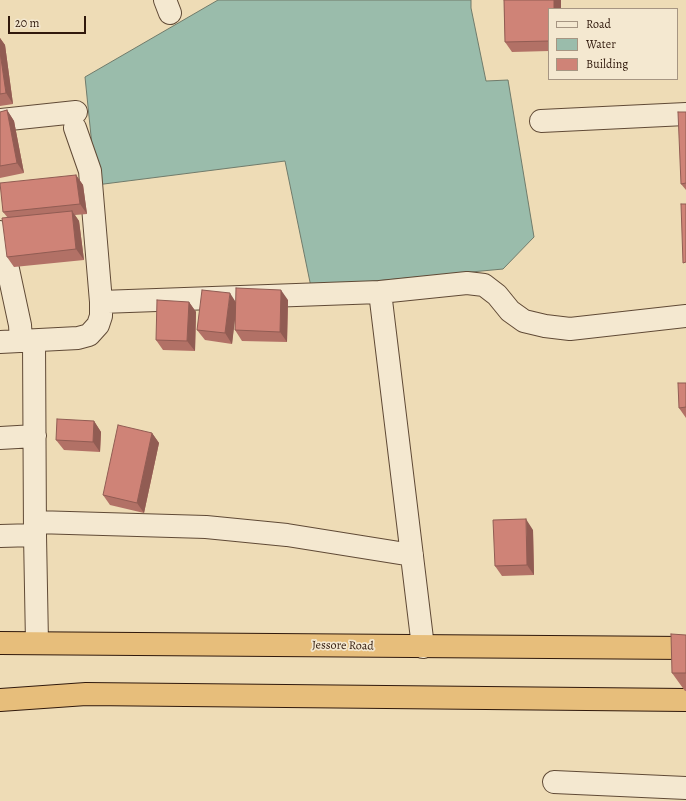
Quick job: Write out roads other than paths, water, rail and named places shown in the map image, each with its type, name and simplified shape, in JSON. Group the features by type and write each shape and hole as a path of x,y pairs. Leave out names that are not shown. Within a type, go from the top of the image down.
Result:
{"highway":[{"name":"Jessore Road","path":"0,643 37,642 423,647 686,648"},
{"path":"0,700 86,694 686,700"}],"street":[{"path":"541,121 686,114"},
{"path":"0,120 75,120 90,171 101,302 101,316 98,325 89,335 78,338 18,341"},
{"path":"0,232 20,325 18,341 35,436 37,642"},
{"path":"101,302 380,292 467,283 484,285 497,294 510,310 524,321 545,326 570,328 686,316"},
{"path":"380,292 423,647"},
{"path":"0,438 35,436"},
{"path":"0,536 35,529 206,527 287,535 412,555"},
{"path":"554,782 686,788"}],"water":[{"path":"218,0 471,0 471,8 486,81 508,80 534,237 503,269 311,287 285,161 96,185 85,77"}]}
